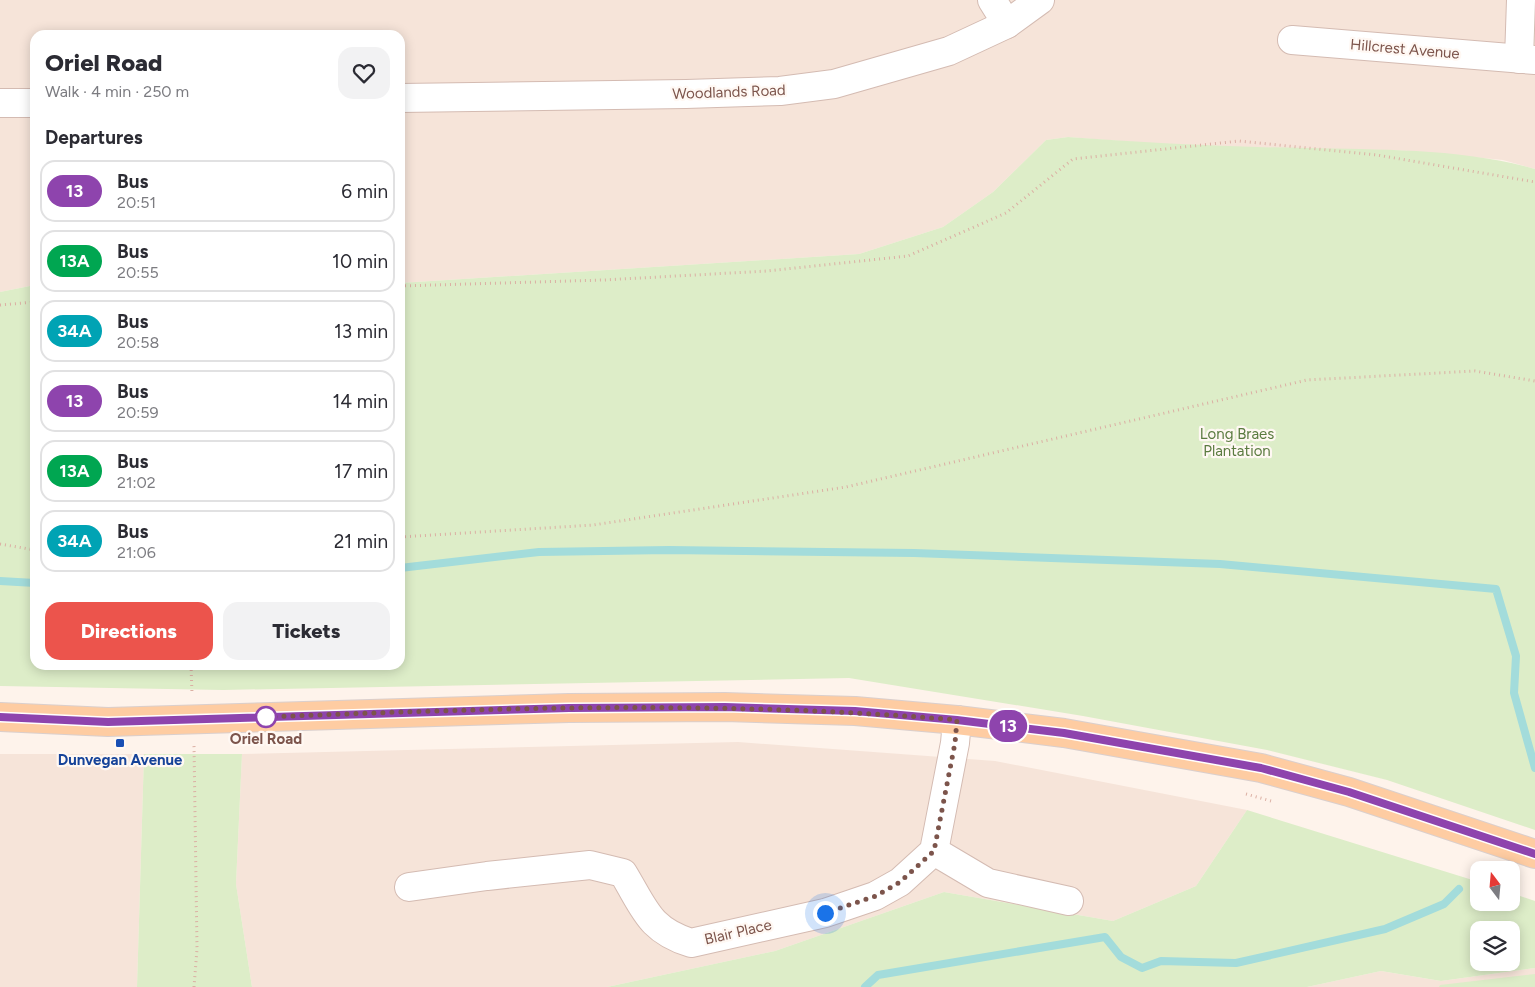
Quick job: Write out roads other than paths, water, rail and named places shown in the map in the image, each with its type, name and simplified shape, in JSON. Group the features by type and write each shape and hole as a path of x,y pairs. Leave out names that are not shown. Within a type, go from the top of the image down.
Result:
{"main road":[{"path":"0,716 108,722 569,708 725,707 855,711 957,720 1064,733 1261,768 1349,792 1535,854"}],"street":[{"path":"992,0 1007,24"},
{"name":"Woodlands Road","path":"405,98 780,91 834,84 949,52 1007,24 1040,0"},
{"name":"Hillcrest Avenue","path":"1292,40 1527,60 1521,0"},
{"path":"0,103 30,103"},
{"path":"957,720 955,743 934,851 988,883 1069,901"},
{"name":"Blair Place","path":"409,887 487,876 590,865 624,874 654,924 672,937 691,943 825,913 876,896 900,882 934,851"}],"waterway":[{"path":"405,567 539,552 669,550 914,553 1220,564 1496,589 1516,656 1514,693 1535,768"},
{"path":"0,581 30,583"},
{"path":"865,987 878,975 1105,937 1121,957 1142,968 1161,961 1236,963 1385,929 1444,904 1459,889"}],"place":[{"name":"Oriel Road","path":"266,717"},
{"name":"Dunvegan Avenue","path":"120,743"}],"park label":[{"name":"Long Braes Plantation","path":"1237,442"}]}
